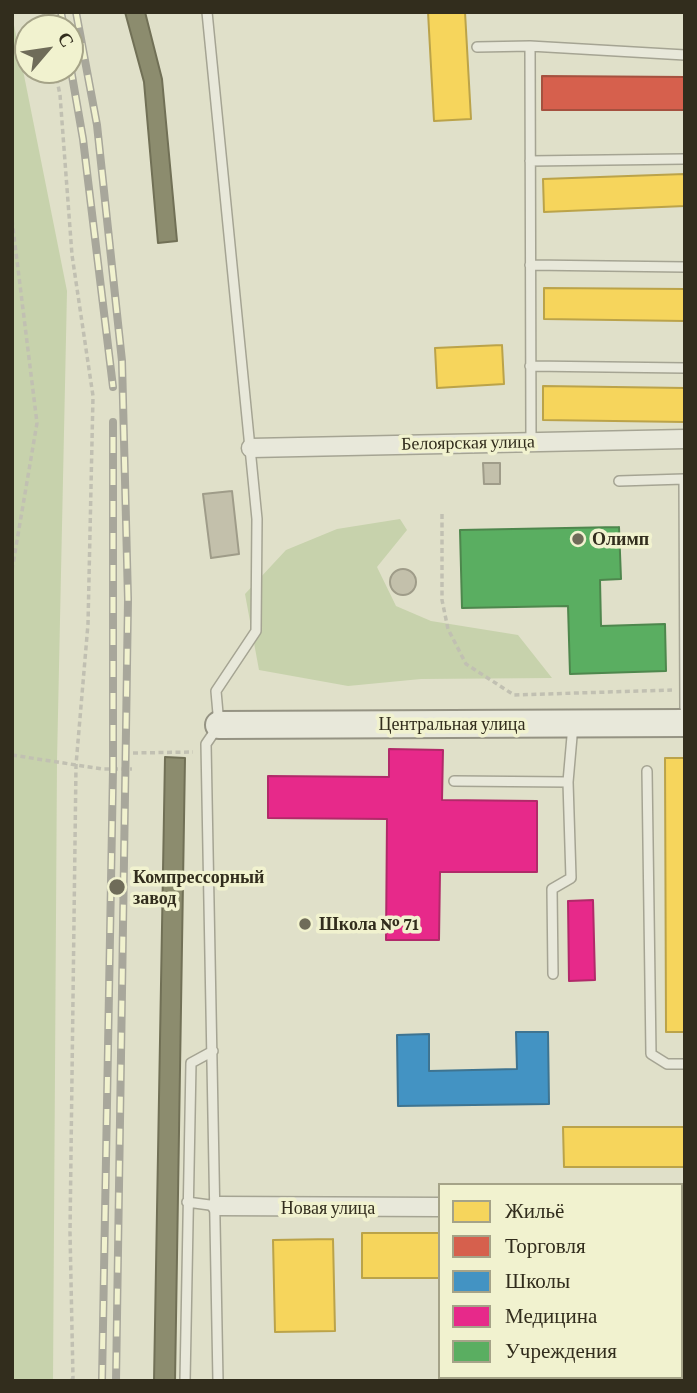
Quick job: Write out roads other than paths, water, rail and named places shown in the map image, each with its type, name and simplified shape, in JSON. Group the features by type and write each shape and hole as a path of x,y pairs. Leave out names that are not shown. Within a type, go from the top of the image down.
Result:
{"street":[{"name":"Белоярская улица","path":"251,448 685,439"},
{"name":"Центральная улица","path":"213,735 573,723 685,723"},
{"name":"Новая улица","path":"217,1206 438,1207"}],"lane":[{"path":"206,12 257,519 256,631 216,691 213,735 213,1051 218,1381"},
{"path":"530,46 531,442"},
{"path":"477,47 530,46 685,55"},
{"path":"530,161 684,159"},
{"path":"530,265 685,267"},
{"path":"530,366 685,368"},
{"path":"619,481 684,479 685,708"},
{"path":"553,974 552,889 571,878 568,782 573,723"},
{"path":"647,772 650,1054 667,1064 685,1064"},
{"path":"454,781 568,782"},
{"path":"185,1381 191,1063 213,1051"},
{"path":"187,1202 217,1206"}],"railway":[{"path":"76,12 97,125 122,361 128,600 116,1381"},
{"path":"73,84 83,139 113,387"},
{"path":"102,1381 113,770 113,422"}],"place":[{"name":"Олимп","path":"578,539"},
{"name":"Компрессорный завод","path":"117,887"},
{"name":"Школа № 71","path":"305,924"}]}
